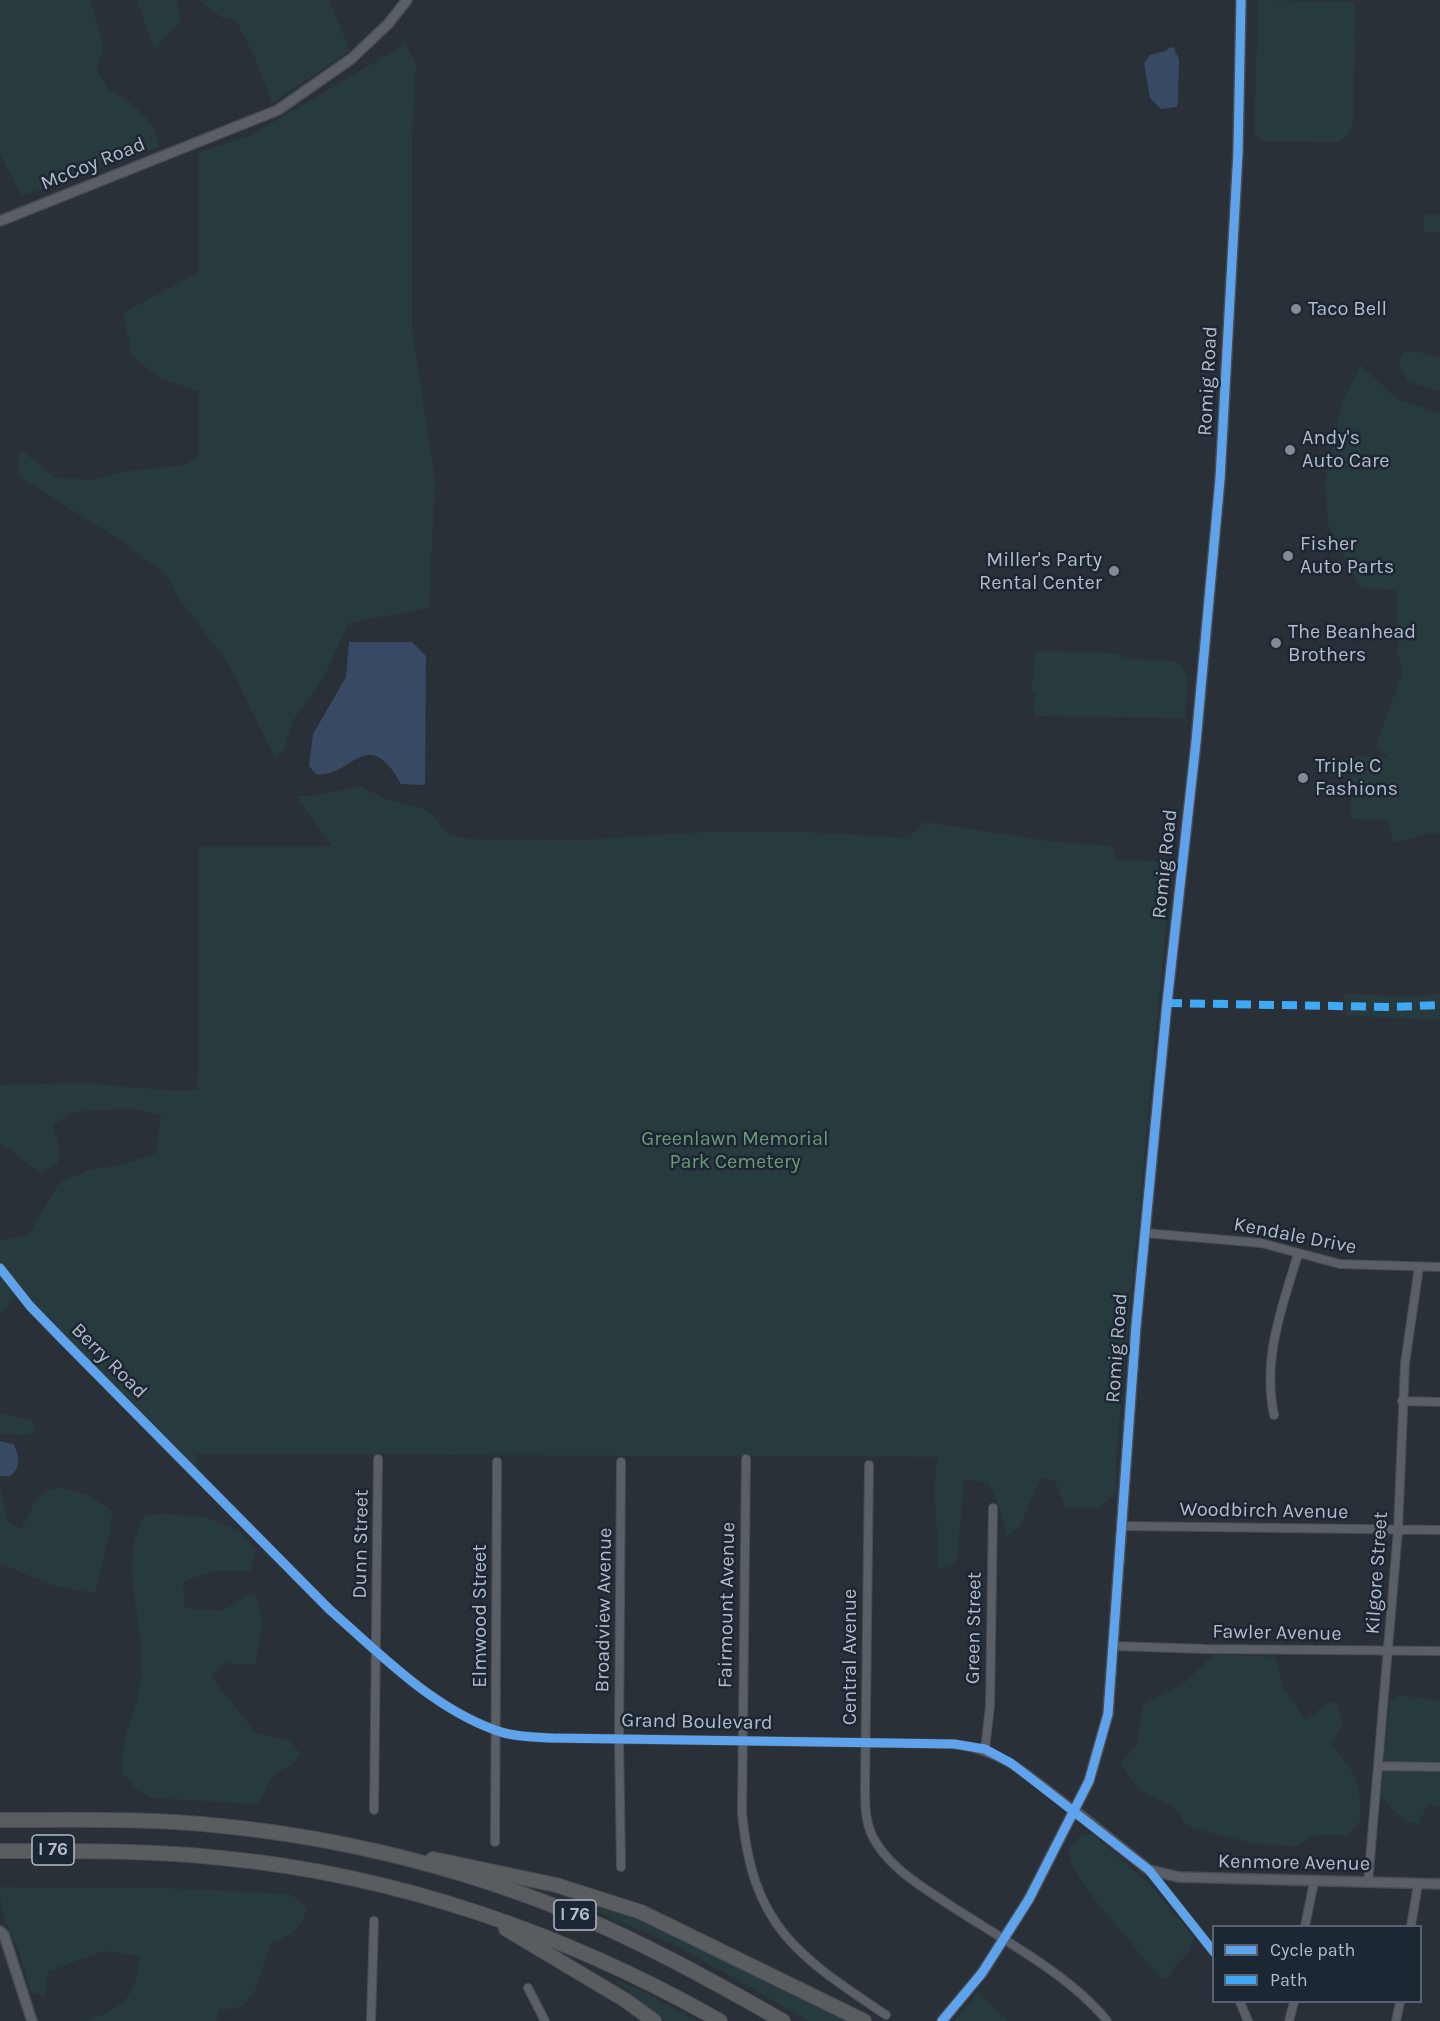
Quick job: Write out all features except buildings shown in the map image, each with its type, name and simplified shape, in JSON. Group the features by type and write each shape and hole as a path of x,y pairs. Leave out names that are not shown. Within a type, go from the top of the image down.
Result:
{"highway":[{"name":"I 76","path":"0,1820 164,1821 273,1832 352,1846 496,1886 566,1911 656,1951 783,2021"},
{"path":"352,1846 499,1872 603,1899 664,1922 864,2021"},
{"name":"I 76","path":"0,1851 139,1851 224,1858 351,1879 472,1911 531,1930 593,1956 720,2021"},
{"path":"472,1911 546,1951 654,2021"}],"street":[{"name":"McCoy Road","path":"0,221 278,110 309,91 369,43 407,0"},
{"name":"Romig Road","path":"942,2021 1004,1941 1029,1899 1089,1781 1105,1730 1114,1646 1136,1326 1196,742 1220,479 1238,152 1241,0"},
{"name":"Kendale Drive","path":"1145,1233 1261,1243 1340,1264 1440,1267"},
{"path":"1274,1415 1269,1364 1298,1254"},
{"name":"Kilgore Street","path":"1368,1883 1398,1530 1402,1401 1419,1267"},
{"name":"Berry Road","path":"0,1268 30,1306 196,1476"},
{"path":"1402,1401 1440,1402"},
{"name":"Dunn Street","path":"374,1810 378,1459"},
{"name":"Fairmount Avenue","path":"746,1459 742,1740 745,1845 764,1906 782,1934 797,1950 886,2015"},
{"name":"Elmwood Street","path":"495,1842 497,1462"},
{"name":"Broadview Avenue","path":"621,1462 619,1739 621,1867"},
{"name":"Central Avenue","path":"869,1465 866,1809 868,1826 876,1843 894,1864 921,1886 1086,1998 1107,2021"},
{"name":"Grand Boulevard","path":"196,1476 329,1609 376,1651 446,1705 496,1731 553,1738 954,1744 985,1749 1011,1763 1149,1870 1212,1949"},
{"name":"Green Street","path":"985,1749 990,1706 993,1508"},
{"name":"Woodbirch Avenue","path":"1123,1526 1440,1530"},
{"name":"Fawler Avenue","path":"1114,1646 1440,1651"},
{"path":"1378,1766 1440,1767"},
{"name":"Kenmore Avenue","path":"1149,1870 1189,1879 1440,1884"},
{"path":"1305,1925 1314,1882"},
{"path":"1411,1925 1418,1884"},
{"path":"371,2021 374,1921"},
{"path":"0,1931 4,1935 32,2021"},
{"path":"528,1988 545,2021"},
{"path":"1241,2003 1248,2021"},
{"path":"1289,2021 1294,2003"},
{"path":"1396,2021 1400,2003"}],"green space":[{"path":"0,0 90,0 104,48 96,69 109,90 130,102 153,125 159,147 22,196 0,155"},
{"path":"137,0 176,0 181,21 154,49"},
{"path":"199,0 329,0 350,51 272,103 255,58 235,19 222,18"},
{"path":"1258,0 1355,2 1353,123 1347,136 1339,142 1264,141 1254,134"},
{"path":"405,44 416,65 412,137 412,330 435,479 429,608 349,623 323,679 294,719 284,750 275,757 231,668 178,597 166,574 118,539 18,476 20,449 54,477 92,480 128,471 181,466 199,457 199,391 161,379 132,356 123,313 199,272 199,152 250,136"},
{"path":"1424,215 1440,215 1440,232 1424,232"},
{"path":"1404,352 1418,352 1440,358 1440,392 1408,382 1398,361"},
{"path":"1361,365 1397,399 1440,413 1440,834 1427,833 1394,843 1387,820 1350,819 1352,756 1388,757 1376,746 1403,670 1398,655 1397,590 1360,588 1328,524 1325,483 1342,401"},
{"path":"1036,651 1113,653 1131,659 1175,661 1181,665 1188,678 1185,718 1034,716 1035,694 1031,693"},
{"name":"Greenlawn Memorial Park Cemetery","path":"361,786 388,800 422,808 433,815 446,833 467,839 579,840 705,832 806,832 908,838 925,822 1055,842 1113,846 1116,860 1172,862 1116,1458 1116,1493 1100,1507 1066,1508 1055,1481 1041,1478 1020,1526 1007,1536 997,1500 988,1483 964,1479 957,1561 949,1567 937,1569 935,1484 938,1457 197,1454 196,1476 19,1293 0,1315 0,1240 28,1235 59,1183 88,1170 121,1165 156,1153 161,1116 131,1108 73,1112 53,1125 58,1143 58,1164 40,1172 0,1143 0,1085 85,1083 176,1091 198,1090 199,847 332,846 296,796 314,796"},
{"path":"1440,993 1440,1020 1347,1016 1343,994 1404,997"},
{"path":"0,1413 32,1420 36,1432 28,1435 0,1434"},
{"path":"59,1487 87,1494 112,1511 111,1527 95,1593 55,1586 0,1564 0,1488 8,1522 21,1529 38,1498"},
{"path":"163,1514 205,1517 240,1530 256,1550 250,1571 212,1571 183,1582 185,1608 222,1611 255,1591 262,1622 256,1665 224,1663 211,1676 256,1733 290,1740 300,1753 295,1762 275,1774 257,1804 151,1798 137,1790 122,1772 126,1736 142,1673 140,1634 132,1573 136,1534 144,1516"},
{"path":"1214,1654 1276,1657 1283,1688 1306,1720 1327,1703 1337,1703 1343,1724 1331,1744 1356,1778 1360,1795 1360,1821 1348,1835 1316,1835 1295,1846 1255,1844 1186,1825 1172,1806 1138,1789 1120,1763 1137,1745 1143,1704 1183,1684"},
{"path":"1401,1695 1440,1701 1440,1807 1430,1805 1424,1811 1419,1825 1396,1813 1380,1794 1390,1700"},
{"path":"1092,1833 1154,1889 1194,1938 1189,1952 1175,1966 1168,1979 1159,1977 1089,1893 1070,1861 1069,1849 1079,1837"},
{"path":"528,1881 604,1905 673,1932 855,2021 809,2021 677,1946"},
{"path":"0,1887 165,1888 290,1894 308,1908 302,1922 294,1931 271,1943 255,1990 243,2006 219,2011 216,2021 85,2021 109,2011 126,1999 135,1981 139,1956 103,1951 48,1972 45,1997 31,1992 19,1952 1,1910"},
{"path":"611,1977 644,1992 697,2021 664,2021"},
{"path":"978,1992 1008,2021 954,2021"}],"water":[{"path":"1170,47 1174,48 1179,60 1178,102 1177,107 1161,109 1150,98 1144,63 1150,55 1166,51"},
{"path":"349,642 412,642 426,656 425,785 401,784 389,766 378,757 368,755 328,774 316,774 309,766 313,734 346,677"},
{"path":"0,1441 13,1444 17,1453 18,1465 10,1476 0,1476"}],"marked path":[{"path":"1167,1003 1392,1007 1440,1005"}],"cycle path":[{"path":"942,2021 982,1973 1029,1899 1089,1781 1108,1714 1136,1326 1167,1003 1196,742 1220,479 1238,152 1241,0"},
{"path":"0,1268 30,1306 329,1609 387,1661 449,1708 495,1730 531,1737 954,1744 985,1749 1011,1763 1149,1870 1212,1949"}],"place":[{"name":"Taco Bell","path":"1296,309"},
{"name":"Andy's Auto Care","path":"1290,450"},
{"name":"Fisher Auto Parts","path":"1288,556"},
{"name":"Miller's Party Rental Center","path":"1114,571"},
{"name":"The Beanhead Brothers","path":"1276,643"},
{"name":"Triple C Fashions","path":"1303,778"}]}
